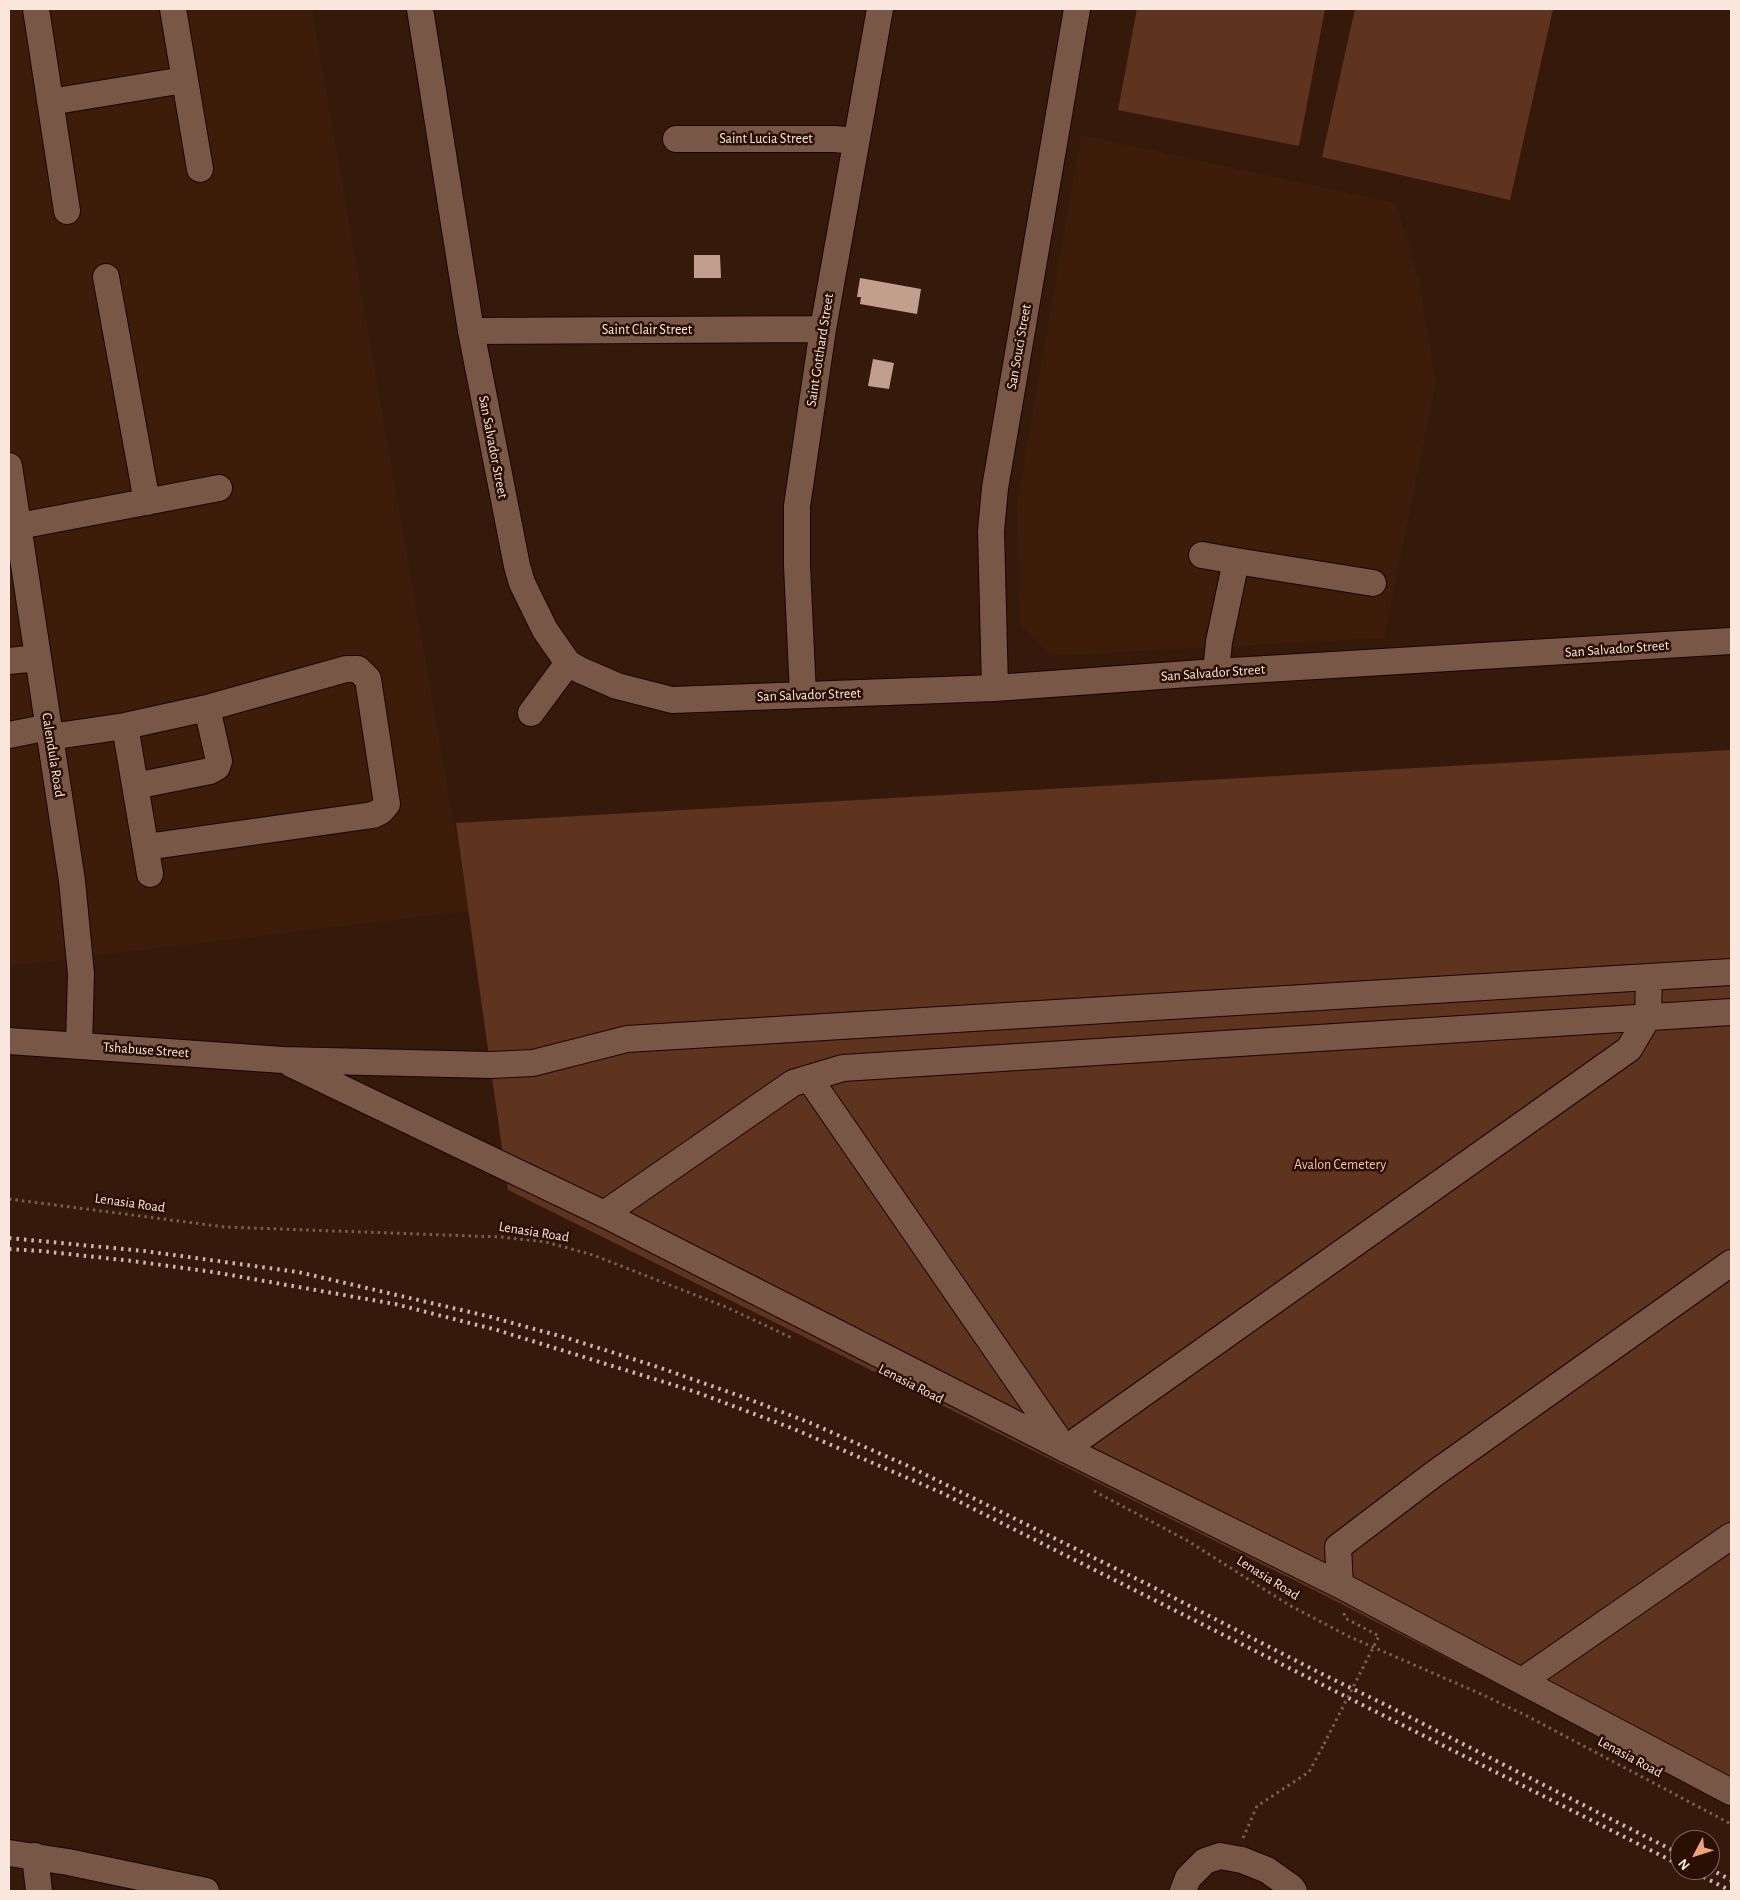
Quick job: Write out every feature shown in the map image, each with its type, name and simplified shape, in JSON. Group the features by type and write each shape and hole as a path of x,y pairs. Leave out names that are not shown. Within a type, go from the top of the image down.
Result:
{"street":[{"path":"36,9 67,211"},
{"path":"173,9 200,168"},
{"name":"San Salvador Street","path":"420,9 471,331 522,583 537,617 568,663 617,686 672,700 996,688 1216,672 1731,642"},
{"name":"Saint Gotthard Street","path":"803,695 797,565 797,506 823,329 880,9"},
{"name":"San Souci Street","path":"996,688 991,531 995,488 1077,9"},
{"path":"50,102 184,80"},
{"name":"Saint Lucia Street","path":"676,139 835,139 856,141"},
{"path":"106,277 147,502"},
{"name":"Saint Clair Street","path":"471,331 823,329"},
{"name":"Calendula Road","path":"9,466 72,881 79,949 81,996 79,1046"},
{"path":"19,526 219,488"},
{"path":"1202,555 1373,583"},
{"path":"1216,672 1219,642 1236,561"},
{"path":"9,661 38,658"},
{"path":"531,713 568,663"},
{"path":"9,735 125,726 207,708 346,669 358,669 368,679 387,804 381,811 373,815 146,848"},
{"path":"135,786 210,771 217,767 219,760 207,708"},
{"path":"125,726 150,874"},
{"name":"Tshabuse Street","path":"9,1041 283,1060 533,1063 627,1039 1731,972"},
{"path":"1065,1449 1629,1049 1648,1017 1649,977"},
{"path":"604,1214 793,1083 843,1068 1731,1012"},
{"path":"283,1060 604,1214 1065,1449 1340,1585 1731,1792"},
{"path":"809,1078 1065,1449"},
{"path":"1340,1585 1338,1546 1434,1474 1731,1263"},
{"path":"1522,1681 1731,1536"},
{"path":"9,1853 35,1856 206,1891"},
{"path":"35,1856 39,1891"},
{"path":"1183,1891 1188,1878 1205,1861 1220,1856 1235,1858 1268,1870 1294,1891"}],"path":[{"name":"Lenasia Road","path":"9,1199 225,1227 501,1237 546,1242 594,1255 726,1307 794,1339"},
{"name":"Lenasia Road","path":"1092,1490 1188,1541 1289,1605 1350,1637 1519,1712 1731,1824"},
{"path":"1235,1858 1257,1806 1309,1772 1379,1636 1345,1618"}],"shaded area":[{"path":"9,9 312,9 469,911 9,966"},
{"path":"1081,135 1396,203 1419,280 1436,382 1384,638 1050,656 1020,625 1017,503"}],"green space":[{"path":"1137,9 1325,9 1299,146 1118,110"},
{"path":"1355,9 1553,9 1510,200 1322,157"},
{"name":"Avalon Cemetery","path":"1731,750 1731,1803 1308,1587 508,1190 456,823"}],"building":[{"path":"694,255 720,255 721,278 694,278"},
{"path":"860,278 921,289 917,314 860,304 861,297 857,297"},
{"path":"873,359 894,363 889,389 868,386"}],"railway":[{"path":"9,1238 144,1251 298,1272 487,1316 567,1338 743,1397 808,1422 906,1465 1149,1585 1670,1849"},
{"path":"9,1249 132,1261 213,1272 395,1304 497,1330 696,1392 794,1429 940,1492 1670,1860"},
{"path":"1720,1874 1731,1880"},
{"path":"1710,1880 1731,1891"}]}
